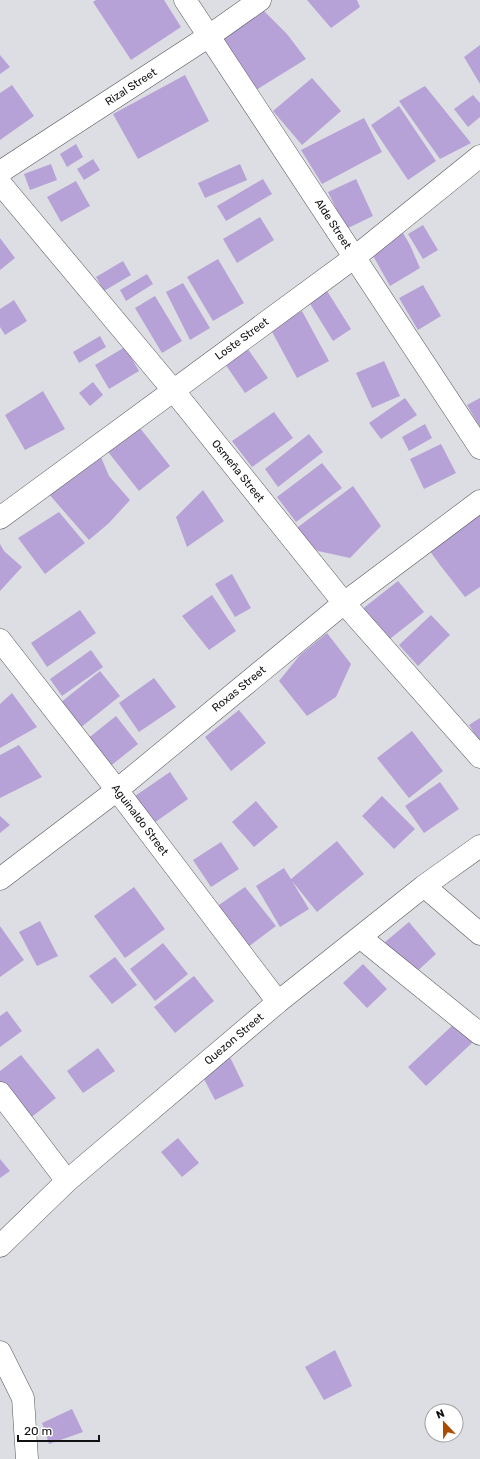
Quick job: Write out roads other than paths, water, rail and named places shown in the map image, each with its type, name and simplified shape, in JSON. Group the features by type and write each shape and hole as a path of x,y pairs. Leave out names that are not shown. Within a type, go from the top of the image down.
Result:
{"street":[{"name":"Alde Street","path":"185,0 480,448"},
{"name":"Rizal Street","path":"0,172 209,36 260,0"},
{"name":"Loste Street","path":"0,518 355,257 480,156"},
{"name":"Osmeña Street","path":"0,183 173,390 344,603 480,757"},
{"name":"Roxas Street","path":"0,879 117,790 344,603 480,500"},
{"name":"Aguinaldo Street","path":"0,640 117,790 278,1002"},
{"name":"Quezon Street","path":"0,1246 67,1181 278,1002 424,886 480,846"},
{"path":"424,886 480,934"},
{"path":"360,937 480,1034"},
{"path":"0,1093 67,1181"},
{"path":"0,1352 23,1398 27,1459"}]}
